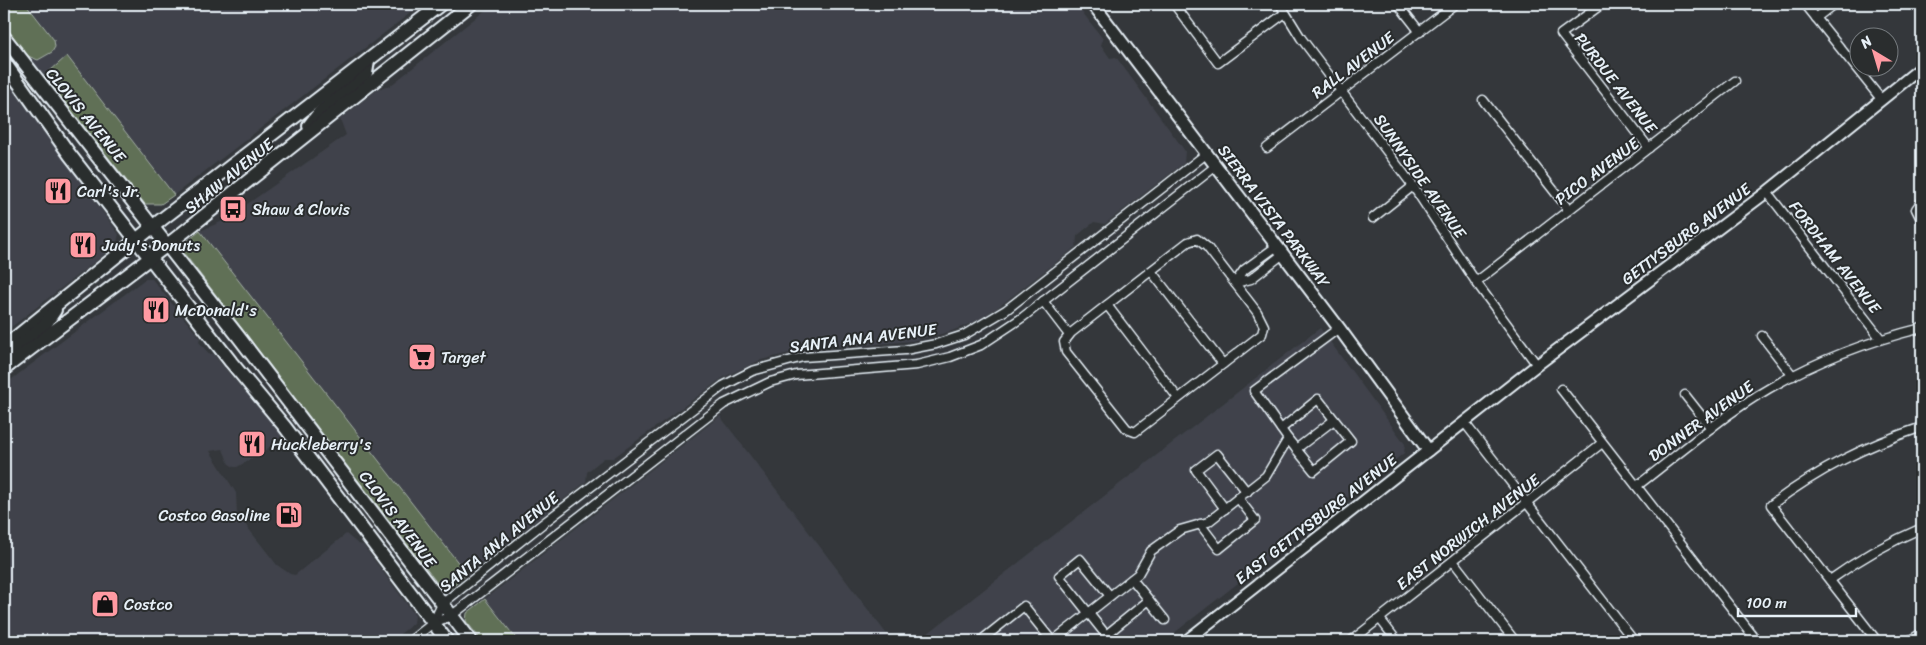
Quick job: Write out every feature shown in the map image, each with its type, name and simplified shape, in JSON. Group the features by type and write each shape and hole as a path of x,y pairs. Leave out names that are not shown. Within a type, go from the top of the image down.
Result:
{"main road":[{"name":"SHAW AVENUE","path":"4,347 65,296 441,4"},
{"name":"SHAW AVENUE","path":"6,367 167,245 471,4"},
{"name":"SIERRA VISTA PARKWAY","path":"1093,4 1339,328 1428,450"},
{"name":"CLOVIS AVENUE","path":"4,37 167,245 471,641"},
{"path":"301,138 320,112 366,74 368,61"},
{"name":"CLOVIS AVENUE","path":"4,62 70,155 231,362 280,420 447,641"},
{"path":"6,367 9,354 45,325 65,296"}],"street":[{"path":"1174,4 1218,63 1285,12"},
{"name":"SUNNYSIDE AVENUE","path":"1280,4 1341,91 1413,186 1476,282 1537,365"},
{"path":"1398,4 1420,32"},
{"name":"RALL AVENUE","path":"1267,148 1455,4"},
{"name":"PURDUE AVENUE","path":"1602,4 1561,34 1649,148"},
{"path":"1806,4 1881,99"},
{"path":"1816,18 1834,4"},
{"name":"GETTYSBURG AVENUE","path":"1464,422 1767,192 1922,67"},
{"name":"PICO AVENUE","path":"1476,282 1735,81"},
{"path":"1483,100 1569,210"},
{"name":"SANTA ANA AVENUE","path":"433,623 442,604 541,525 723,386 752,371 803,357 905,350 936,344 964,334 1006,310 1206,154"},
{"name":"SANTA ANA AVENUE","path":"410,641 433,623 451,616 707,416 743,393 796,375 906,366 950,357 1000,334 1216,166"},
{"path":"1373,218 1413,186"},
{"name":"FORDHAM AVENUE","path":"1767,192 1881,339"},
{"path":"1922,201 1916,209 1922,221"},
{"path":"1197,239 1207,247 1235,283 1257,312 1264,326 1262,334 1135,432 1127,429 1066,352 1064,342 1069,335 1188,242 1197,239"},
{"path":"1235,283 1244,270 1280,250"},
{"path":"1151,271 1223,364"},
{"path":"1043,301 1069,335"},
{"path":"1107,305 1178,398"},
{"path":"1281,429 1318,399 1351,441 1314,471 1288,439 1254,391 1339,328"},
{"name":"DONNER AVENUE","path":"1637,486 1750,400 1793,376 1847,350 1922,328"},
{"path":"1762,336 1793,376"},
{"path":"1561,390 1758,641"},
{"path":"1685,395 1711,428"},
{"path":"1296,449 1334,420"},
{"path":"1464,422 1528,502 1634,641"},
{"name":"EAST GETTYSBURG AVENUE","path":"1186,641 1464,422"},
{"path":"1877,641 1771,505 1797,485 1847,456 1922,427"},
{"path":"986,641 984,638 1024,606 1052,641 1138,574 1151,551 1180,530 1208,522 1266,476 1288,439"},
{"name":"EAST NORWICH AVENUE","path":"1351,641 1602,443"},
{"path":"1225,509 1196,470 1210,459 1217,454 1247,492"},
{"path":"1200,524 1219,548 1255,520 1238,498"},
{"path":"1830,580 1857,560 1891,541 1922,528"},
{"path":"1110,596 1080,559 1059,576 1106,635 1149,600"},
{"path":"1453,561 1515,641"},
{"path":"1132,579 1165,620"},
{"path":"1380,619 1397,641"},
{"path":"1909,641 1922,634"}],"shaded area":[{"path":"26,4 422,4 174,195 67,56 50,71 51,84 28,56 38,60 54,40"},
{"path":"493,4 1076,4 1103,39 1101,45 1110,58 1116,57 1185,151 1184,163 1105,224 1094,222 1077,236 1076,247 997,308 974,322 949,332 912,341 841,347 836,344 804,344 798,351 761,360 724,377 613,458 604,458 587,472 586,482 467,574 200,231 223,221 346,135 340,119 378,89 390,86"},
{"path":"4,77 119,234 117,242 101,257 5,332"},
{"path":"145,279 152,279 200,338 199,342 209,354 213,354 281,434 280,439 263,452 237,467 229,464 223,449 210,451 236,493 237,514 277,565 290,574 295,575 346,534 358,544 363,545 415,615 414,623 391,641 4,641 4,385"},
{"path":"1320,328 1405,444 1404,453 1164,641 918,641"},
{"path":"720,416 892,641 518,641 485,599"}],"green space":[{"path":"4,4 26,4 54,40 55,47 52,52 38,60 28,56 4,25"},
{"path":"67,56 174,195 161,204 145,204 51,84 50,71"},
{"path":"200,231 467,574 449,590 441,588 183,252 185,243"},
{"path":"485,599 518,641 482,641 466,621 467,613"}],"place":[{"name":"Carl's Jr.","path":"58,191"},
{"name":"Shaw & Clovis","path":"233,209"},
{"name":"Judy's Donuts","path":"83,245"},
{"name":"McDonald's","path":"156,310"},
{"name":"Target","path":"422,357"},
{"name":"Huckleberry's","path":"252,444"},
{"name":"Costco Gasoline","path":"289,515"},
{"name":"Costco","path":"105,604"}]}
